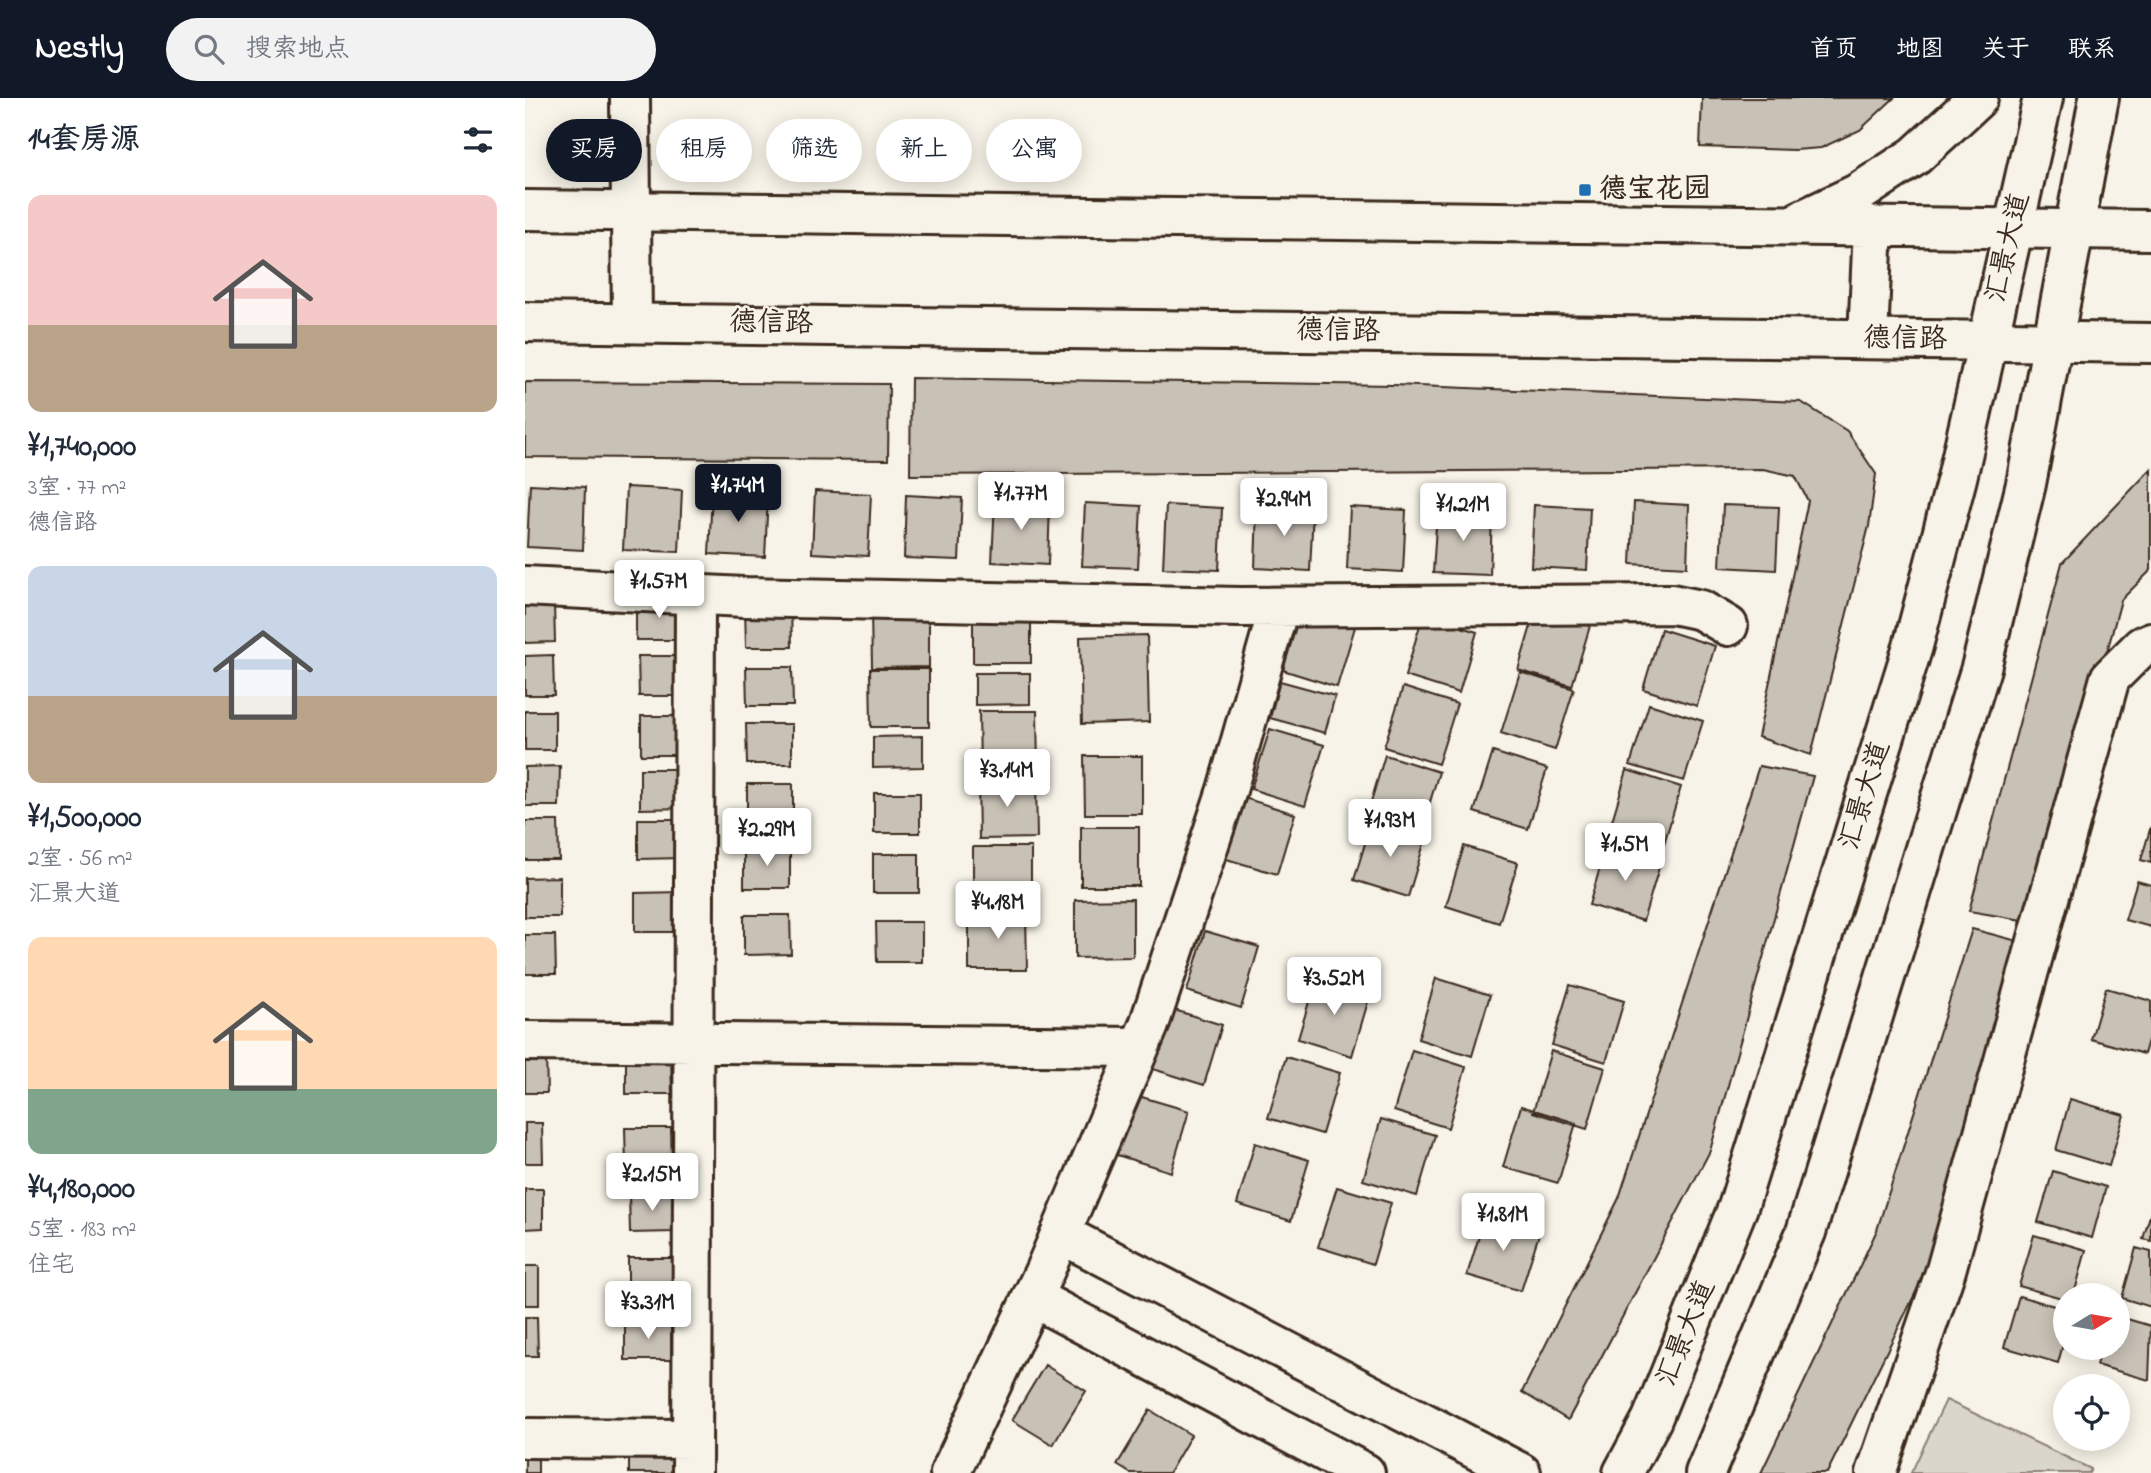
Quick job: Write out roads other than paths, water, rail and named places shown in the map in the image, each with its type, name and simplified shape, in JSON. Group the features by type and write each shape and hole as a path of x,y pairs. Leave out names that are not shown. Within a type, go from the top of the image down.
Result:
{"street":[{"path":"629,98 632,323"},
{"path":"1792,225 1857,194 1915,156 1978,98"},
{"name":"汇景大道","path":"1623,1473 1657,1407 1724,1244 1751,1170 1913,646 1957,478 2043,98"},
{"path":"1705,1473 1717,1450 1806,1232 1981,668 2026,484 2099,98"},
{"path":"525,210 2151,230"},
{"path":"1868,339 1873,226"},
{"name":"德信路","path":"525,322 2151,343"},
{"path":"525,586 695,594 1279,607 1672,604 1701,610 1728,626"},
{"path":"525,1438 692,1456 695,594"},
{"path":"950,1473 1033,1297 1139,1048 1183,927 1227,790 1279,607"},
{"path":"1876,1473 1946,1270 2110,678 2142,646 2151,642"},
{"path":"525,1041 1139,1048"},
{"path":"1061,1234 1521,1473"},
{"path":"1033,1297 1365,1473"}],"place":[{"name":"德宝花园","path":"1585,190"}]}
